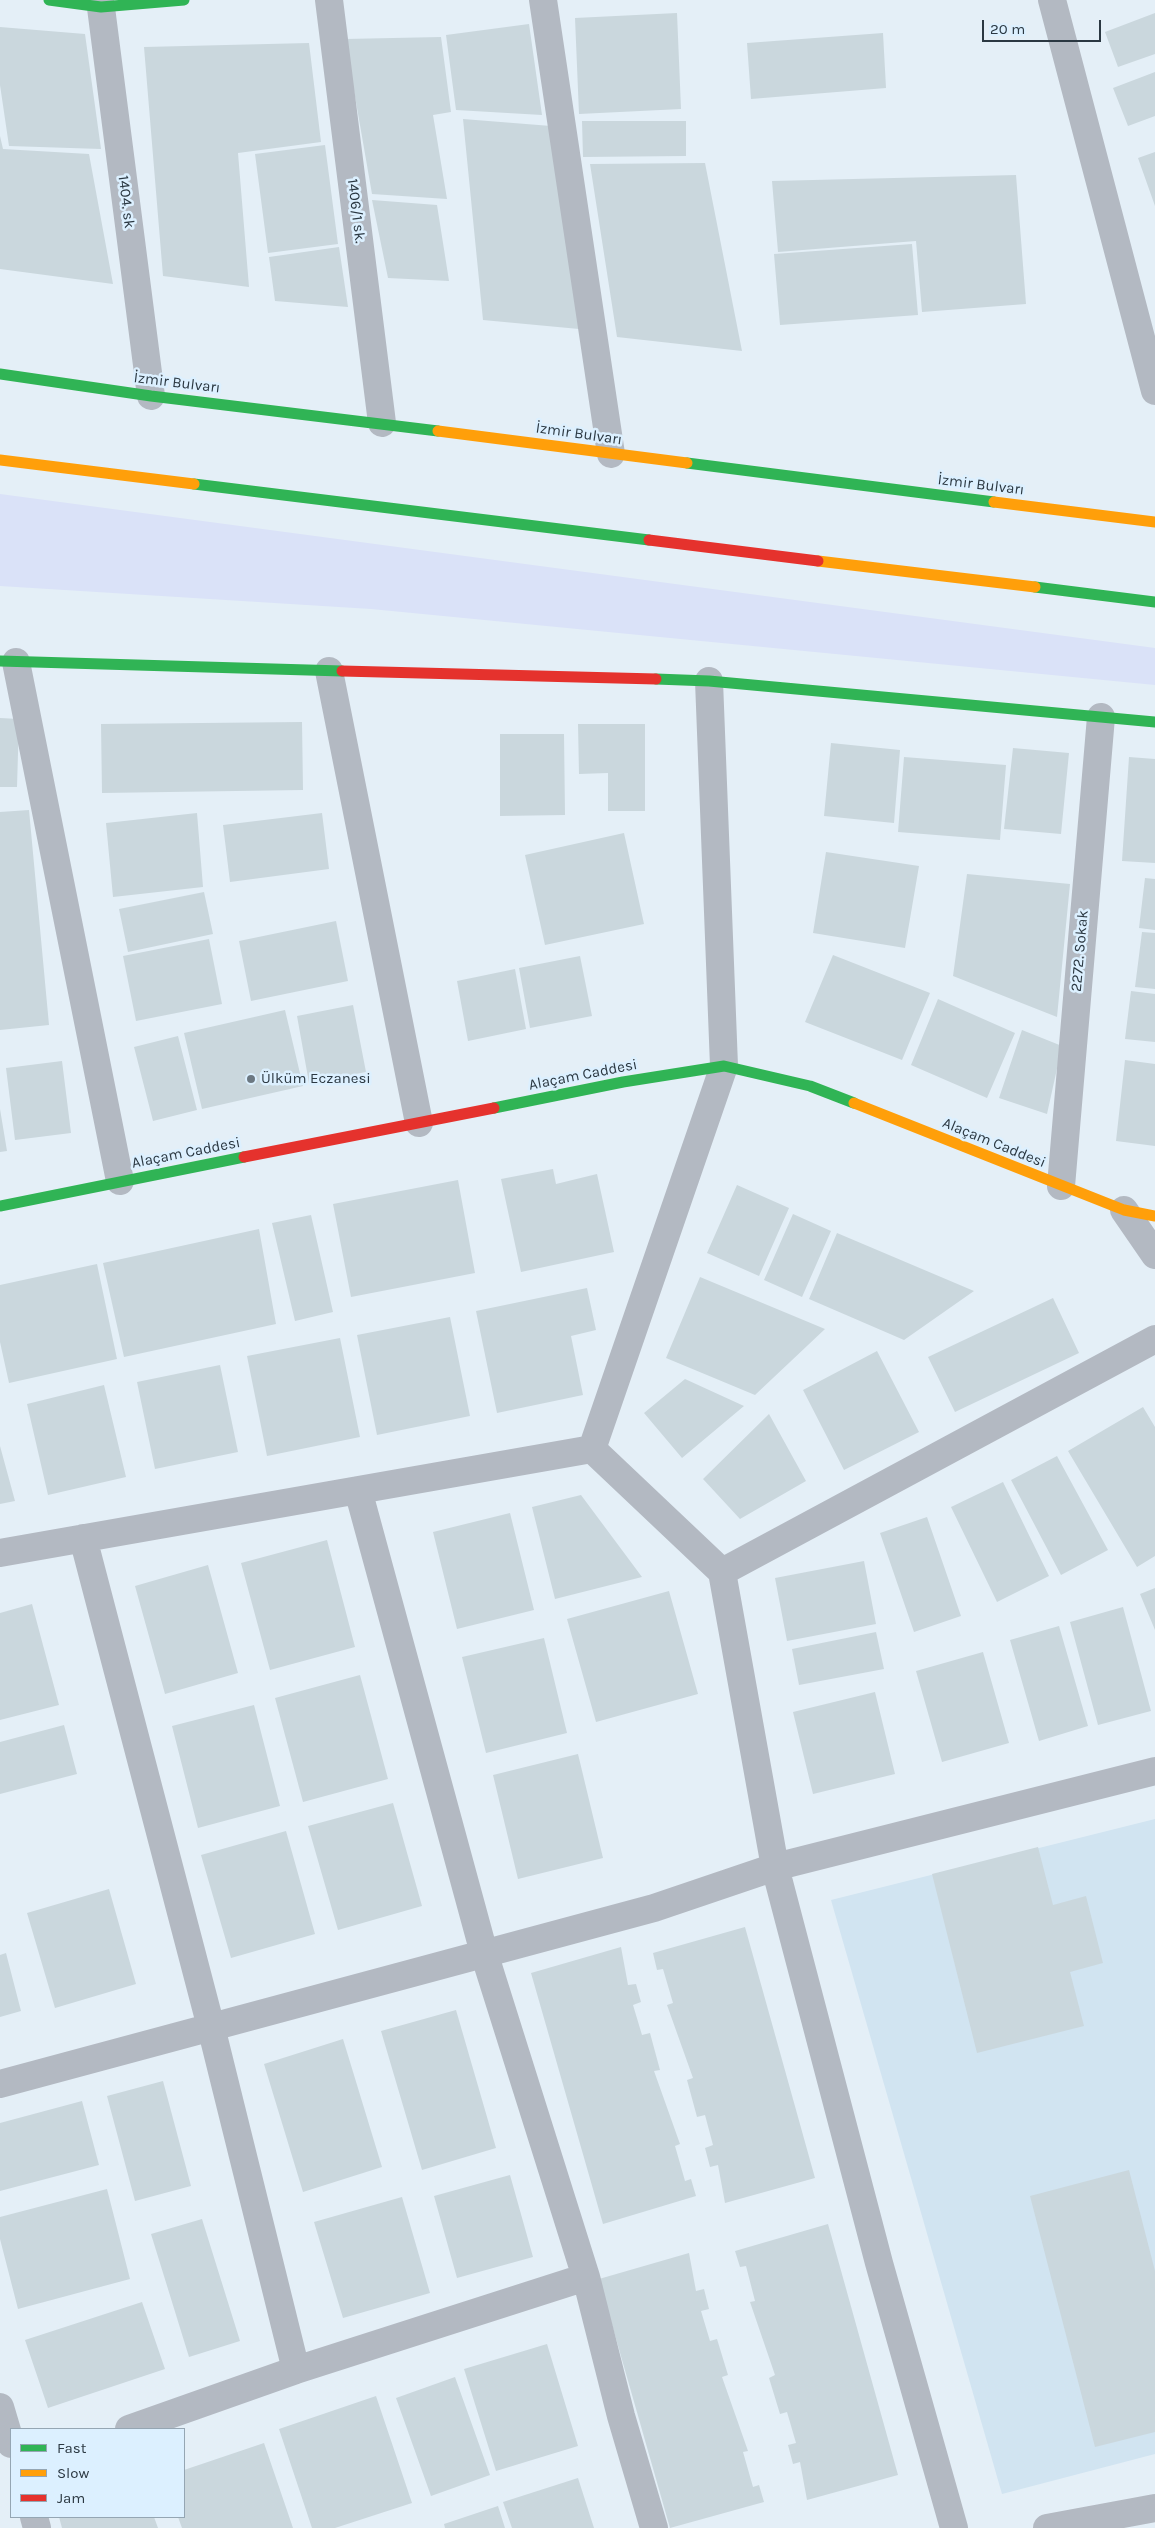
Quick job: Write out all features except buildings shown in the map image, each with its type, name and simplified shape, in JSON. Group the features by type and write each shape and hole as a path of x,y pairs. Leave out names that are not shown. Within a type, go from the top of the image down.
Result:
{"main road":[{"path":"49,0 101,4 184,0"},
{"name":"İzmir Bulvarı","path":"0,374 151,396 382,423 610,454 1155,522"},
{"path":"0,460 1155,602"},
{"path":"8,662 709,681 1155,722"},
{"name":"Alaçam Caddesi","path":"0,1206 623,1082 724,1066 810,1086 1124,1210 1155,1216"}],"street":[{"name":"1406/1 sk.","path":"329,0 382,423"},
{"path":"543,0 610,454"},
{"path":"1052,0 1155,390"},
{"name":"1404. sk","path":"101,4 151,396"},
{"path":"8,662 120,1181"},
{"path":"329,671 419,1123"},
{"path":"592,1449 724,1066 709,681"},
{"name":"2272. Sokak","path":"1061,1186 1101,717"},
{"path":"1124,1210 1155,1255"},
{"path":"722,1572 1155,1339"},
{"path":"0,1553 592,1449"},
{"path":"592,1449 722,1572 775,1867 878,2263 954,2528"},
{"path":"358,1490 484,1953 586,2277 621,2416 654,2528"},
{"path":"83,1538 211,2027 296,2370"},
{"path":"0,2084 654,1908 775,1867 1155,1771"},
{"path":"133,2428 296,2370 586,2277"},
{"path":"0,2407 10,2441"},
{"path":"1047,2528 1155,2508"}],"shaded area":[{"path":"0,494 1155,648 1155,685 371,609 0,586"},
{"path":"1155,1819 1155,2454 1002,2494 831,1900"}],"traffic: fast":[{"path":"49,0 101,7 184,0"},
{"path":"0,374 151,396 438,431"},
{"path":"687,463 994,502"},
{"path":"194,484 649,540"},
{"path":"1035,587 1155,602"},
{"path":"0,661 342,671"},
{"path":"656,679 709,681 1155,722"},
{"path":"494,1108 623,1082 724,1066 810,1086 854,1103"},
{"path":"0,1206 244,1157"}],"traffic: slow":[{"path":"438,431 687,463"},
{"path":"0,460 194,484"},
{"path":"994,502 1155,522"},
{"path":"818,561 1035,587"},
{"path":"854,1103 1124,1210 1155,1216"}],"traffic: jam":[{"path":"649,540 818,561"},
{"path":"342,671 656,679"},
{"path":"244,1157 494,1108"}],"place":[{"name":"Ülküm Eczanesi","path":"251,1079"}]}
